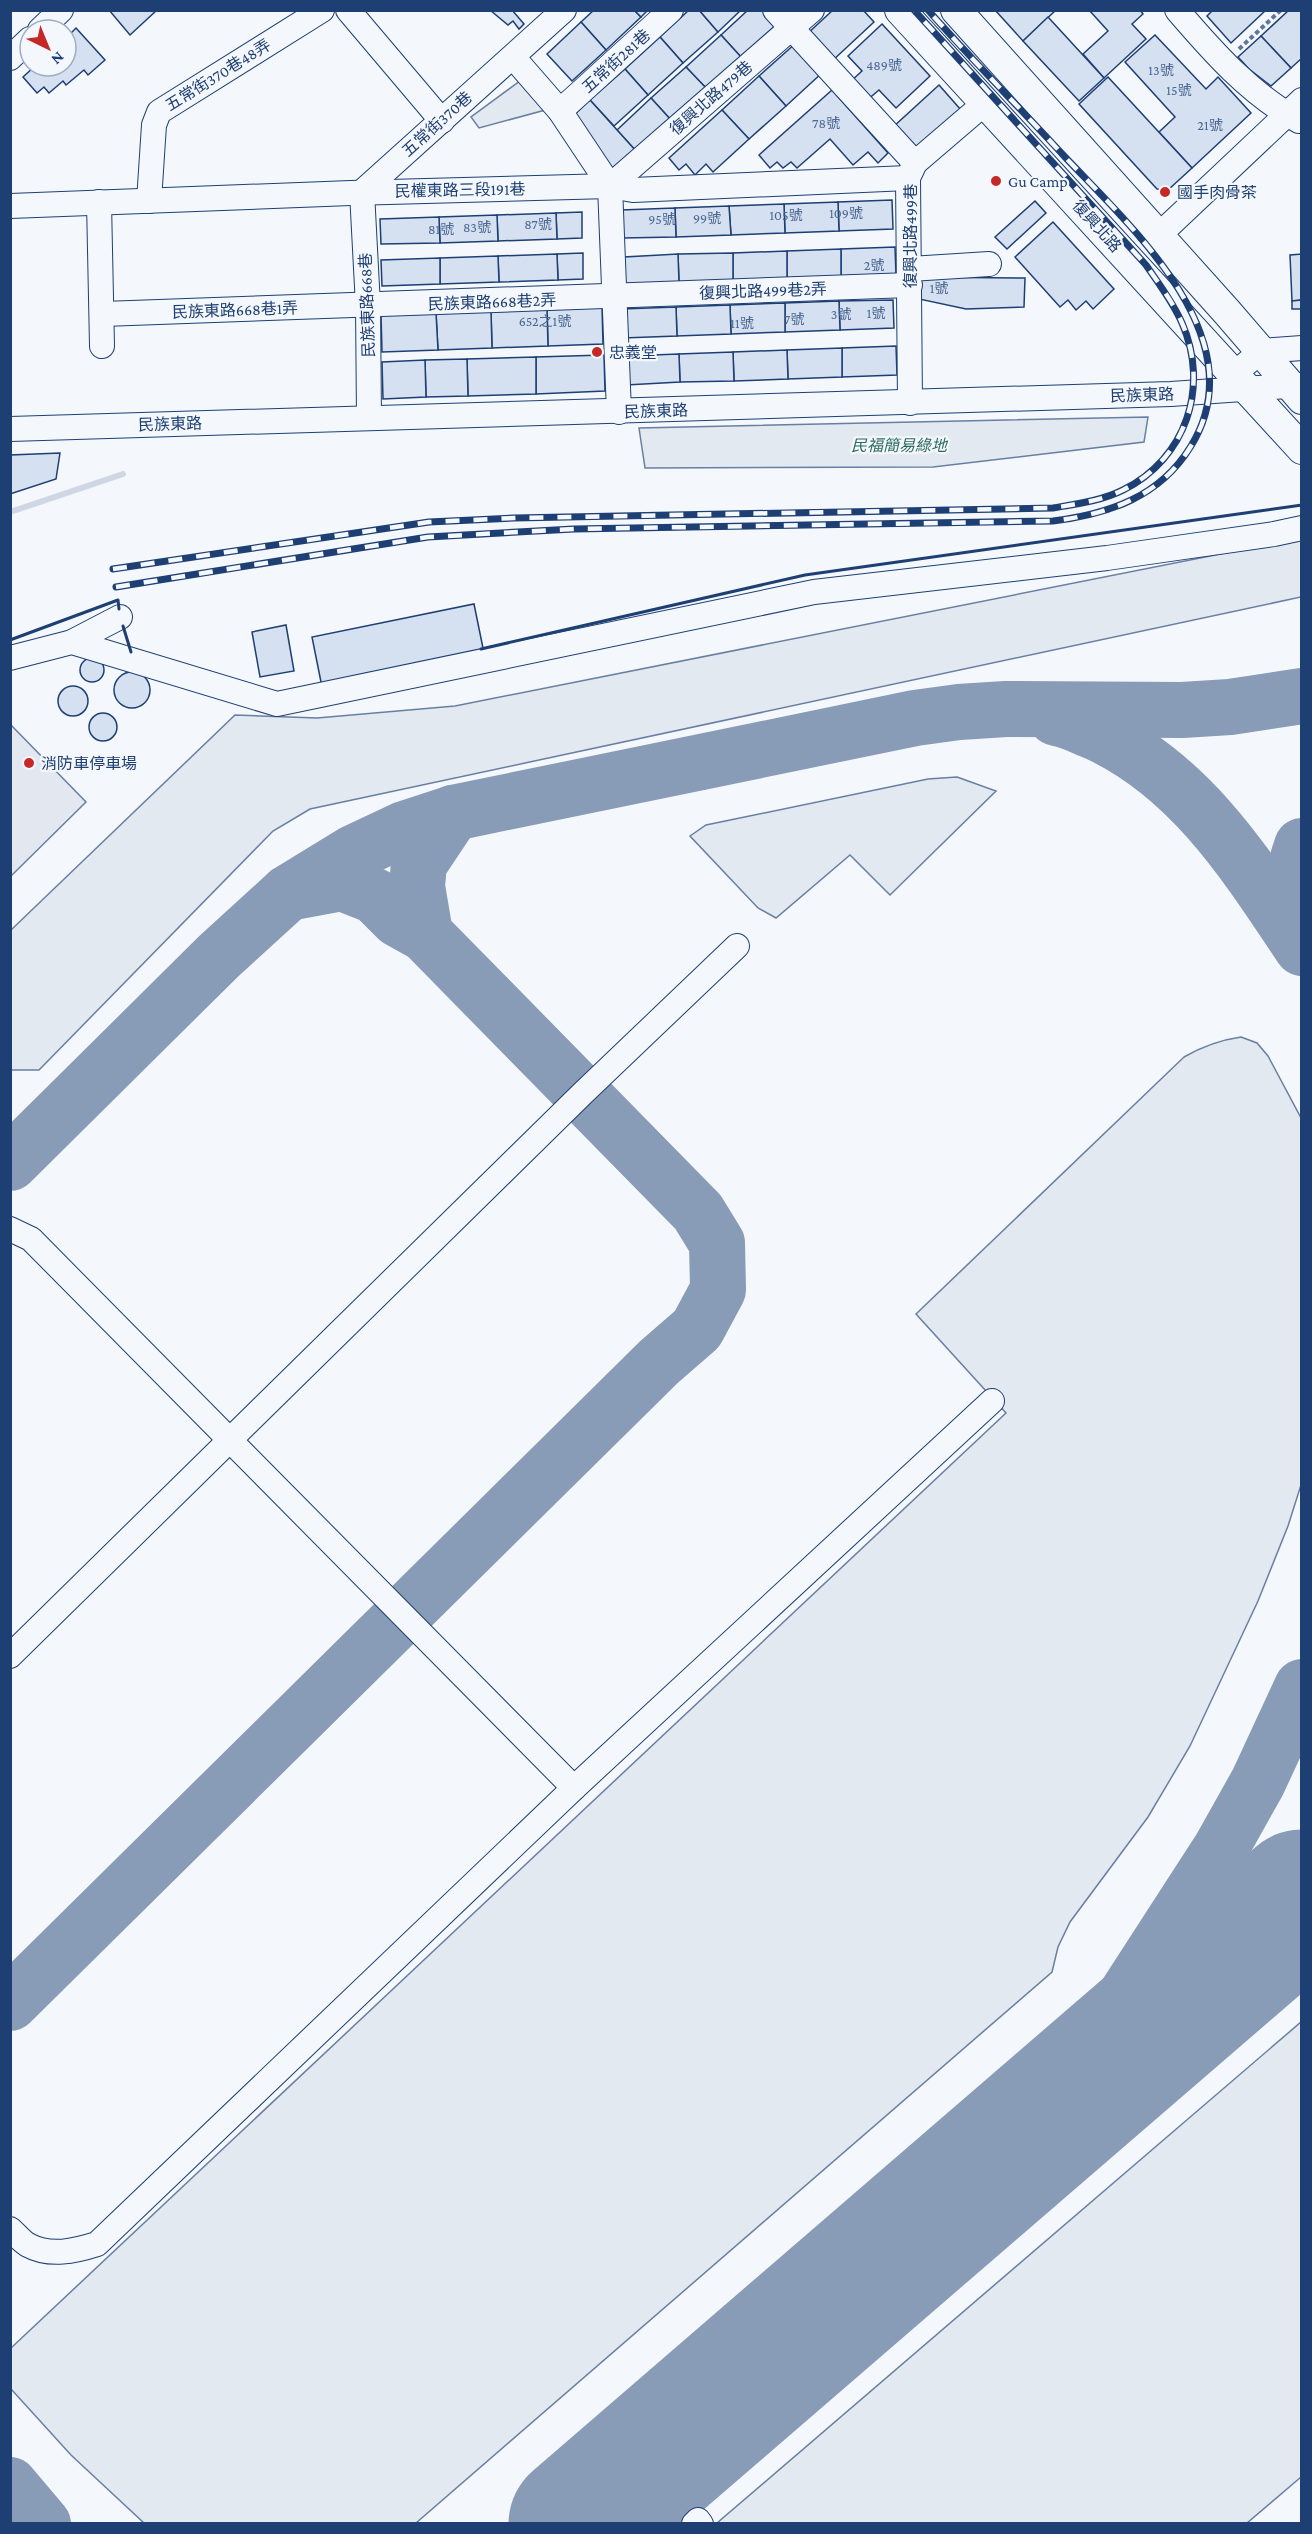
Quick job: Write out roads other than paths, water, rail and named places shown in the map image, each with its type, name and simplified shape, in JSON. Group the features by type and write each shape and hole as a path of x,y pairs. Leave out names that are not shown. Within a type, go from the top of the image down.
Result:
{"main road":[{"name":"復興北路","path":"900,10 1302,449"},
{"path":"963,13 1158,236 1298,390"}],"street":[{"name":"五常街370巷48弄","path":"149,201 154,125 159,112 322,10"},
{"path":"348,10 442,121"},
{"name":"五常街370巷","path":"362,192 564,10"},
{"name":"五常街281巷","path":"560,111 671,10"},
{"path":"776,10 912,171"},
{"name":"復興北路479巷","path":"610,186 812,10"},
{"path":"1158,236 1296,112 1223,64 1176,10"},
{"path":"513,57 560,111 610,186 619,412"},
{"name":"復興北路499巷","path":"910,403 912,171 985,103"},
{"name":"民權東路三段191巷","path":"10,206 362,192 610,186 633,190 912,171"},
{"name":"民族東路668巷","path":"362,192 368,306 369,418"},
{"path":"99,202 102,346"},
{"name":"復興北路499巷2弄","path":"616,297 910,277 989,264"},
{"name":"民族東路668巷2弄","path":"368,306 616,297"},
{"name":"民族東路668巷1弄","path":"103,314 368,306"},
{"path":"1239,382 1261,351 1302,348"},
{"name":"民族東路","path":"10,429 1171,394 1239,382 1298,390"},
{"path":"72,642 277,704 814,592 1107,558 1302,528"},
{"path":"10,658 72,642 120,617"},
{"path":"10,1656 582,1094 737,946"},
{"path":"10,1229 31,1239 574,1788"},
{"path":"10,2229 28,2245 53,2252 75,2251 97,2244 574,1788 992,1401"},
{"path":"694,2523 698,2520 701,2523"}],"waterway":[{"path":"10,512 123,474"}],"railway":[{"path":"113,569 429,522 514,518 1053,508 1106,497 1145,477 1163,460 1177,440 1187,419 1192,396 1193,372 1190,347 1182,323 1166,293 1146,265 914,10"},
{"path":"116,587 428,537 574,529 1053,521 1094,514 1113,508 1148,490 1178,464 1191,446 1207,406 1209,366 1198,326 1178,288 1152,251 928,10"}],"place":[{"name":"Gu Camp","path":"996,181"},
{"name":"國手肉骨茶","path":"1165,192"},
{"name":"忠義堂","path":"597,352"},
{"name":"消防車停車場","path":"29,763"}],"park label":[{"name":"民福簡易綠地","path":"899,445"}]}
